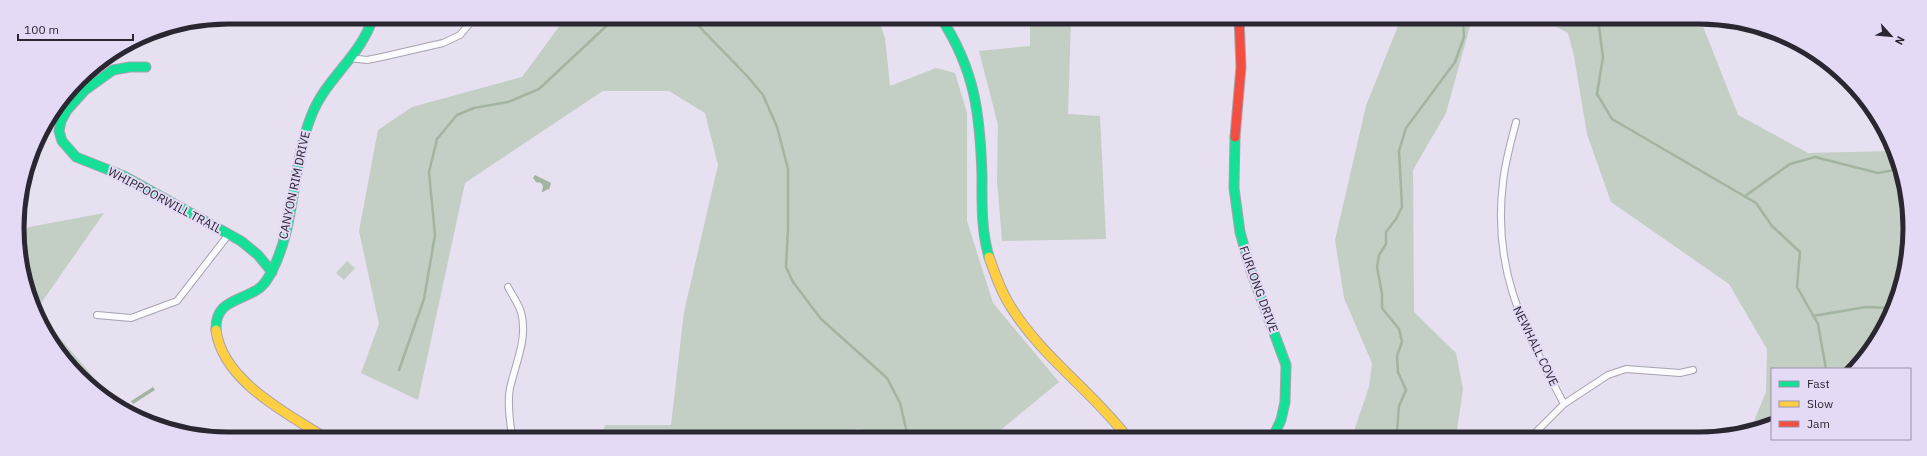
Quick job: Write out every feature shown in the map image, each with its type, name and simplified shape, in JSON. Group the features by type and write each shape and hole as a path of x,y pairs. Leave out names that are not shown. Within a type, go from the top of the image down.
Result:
{"street":[{"name":"CANYON RIM DRIVE","path":"316,432 259,396 227,361 218,344 216,321 222,309 234,301 250,295 261,287 272,272 286,232 298,156 308,123 318,100 331,79 365,40 371,30 372,24"},
{"path":"349,58 366,60 382,58 443,43 460,35 469,24"},
{"path":"945,24 962,53 972,79 981,132 984,228 991,262 1003,292 1012,308 1036,340 1104,409 1123,432"},
{"name":"FURLONG DRIVE","path":"1240,24 1242,37 1242,63 1234,152 1236,212 1246,260 1286,365 1287,382 1283,416 1275,432"},
{"name":"WHIPPOORWILL TRAIL","path":"146,68 131,65 113,70 93,81 65,113 60,126 61,140 76,158 83,162 106,168 124,176 229,234 251,248 272,272"},
{"name":"NEWHALL COVE","path":"1516,122 1503,181 1501,218 1503,254 1516,308 1528,336 1564,404"},
{"path":"97,315 131,318 177,301 229,234"},
{"path":"508,287 520,310 524,328 521,349 510,389 509,416 511,432"},
{"path":"1534,432 1564,404 1608,375 1626,369 1680,373 1693,370"}],"shaded area":[{"path":"561,24 880,24 885,38 890,86 936,68 955,73 967,113 967,221 993,303 1059,382 998,432 862,432 860,429 841,432 603,432 605,425 671,425 684,312 718,165 705,113 669,91 603,91 465,183 418,400 361,373 379,324 359,231 378,130 412,107 522,77"},
{"path":"1030,24 1071,24 1068,114 1100,116 1106,239 1002,241 997,180 998,125 979,51 1030,46"},
{"path":"1397,24 1471,24 1446,113 1413,170 1414,312 1456,353 1463,389 1457,432 1354,432 1369,387 1372,363 1344,298 1335,240 1366,106 1398,26"},
{"path":"1551,24 1702,24 1738,115 1808,153 1887,151 1896,175 1903,215 1903,241 1899,268 1892,294 1876,330 1861,352 1847,368 1771,368 1771,418 1750,425 1754,421 1766,392 1767,349 1729,284 1611,202 1587,134 1574,56 1568,33"},
{"path":"535,175 551,183 549,190 548,189 542,192 543,186 541,183 536,182 533,178"},
{"path":"104,213 40,305 28,268 24,241 24,228"},
{"path":"347,261 355,268 344,280 336,273"},
{"path":"48,325 104,389 93,381 75,363 58,341"},
{"path":"153,387 155,390 133,404 131,401"}],"waterway":[{"path":"399,370 424,299 435,235 429,172 437,139 457,115 474,108 508,102 539,89 609,24"},
{"path":"697,24 748,77 763,95 777,127 788,169 788,229 786,267 793,282 821,319 887,378 900,403 907,432"},
{"path":"1396,432 1399,406 1406,390 1398,372 1397,356 1402,342 1399,329 1382,308 1382,294 1377,267 1379,255 1386,244 1386,232 1396,219 1402,207 1399,151 1406,128 1455,62 1464,37 1463,24"},
{"path":"1599,24 1603,57 1597,94 1612,119 1756,203 1772,226 1800,252 1797,287 1818,324 1826,368"},
{"path":"1745,196 1790,164 1815,157 1878,173 1894,170"},
{"path":"1813,316 1866,307 1886,308"}],"traffic: fast":[{"path":"216,330 219,314 223,308 258,289 271,273 285,235 290,215 300,153 312,114 326,89 361,43 370,24"},
{"path":"944,24 961,56 974,93 980,132 983,226 989,257"},
{"path":"146,67 130,67 113,70 85,90 67,110 61,121 59,131 62,141 76,157 124,176 241,241 258,255 272,272"},
{"path":"1235,137 1234,188 1240,232 1251,271 1286,365 1285,402 1281,420 1275,432"}],"traffic: slow":[{"path":"989,257 998,283 1023,325 1037,342 1098,404 1123,432"},
{"path":"216,330 221,348 230,364 243,380 275,406 316,432"}],"traffic: jam":[{"path":"1235,137 1241,67 1239,24"}]}
